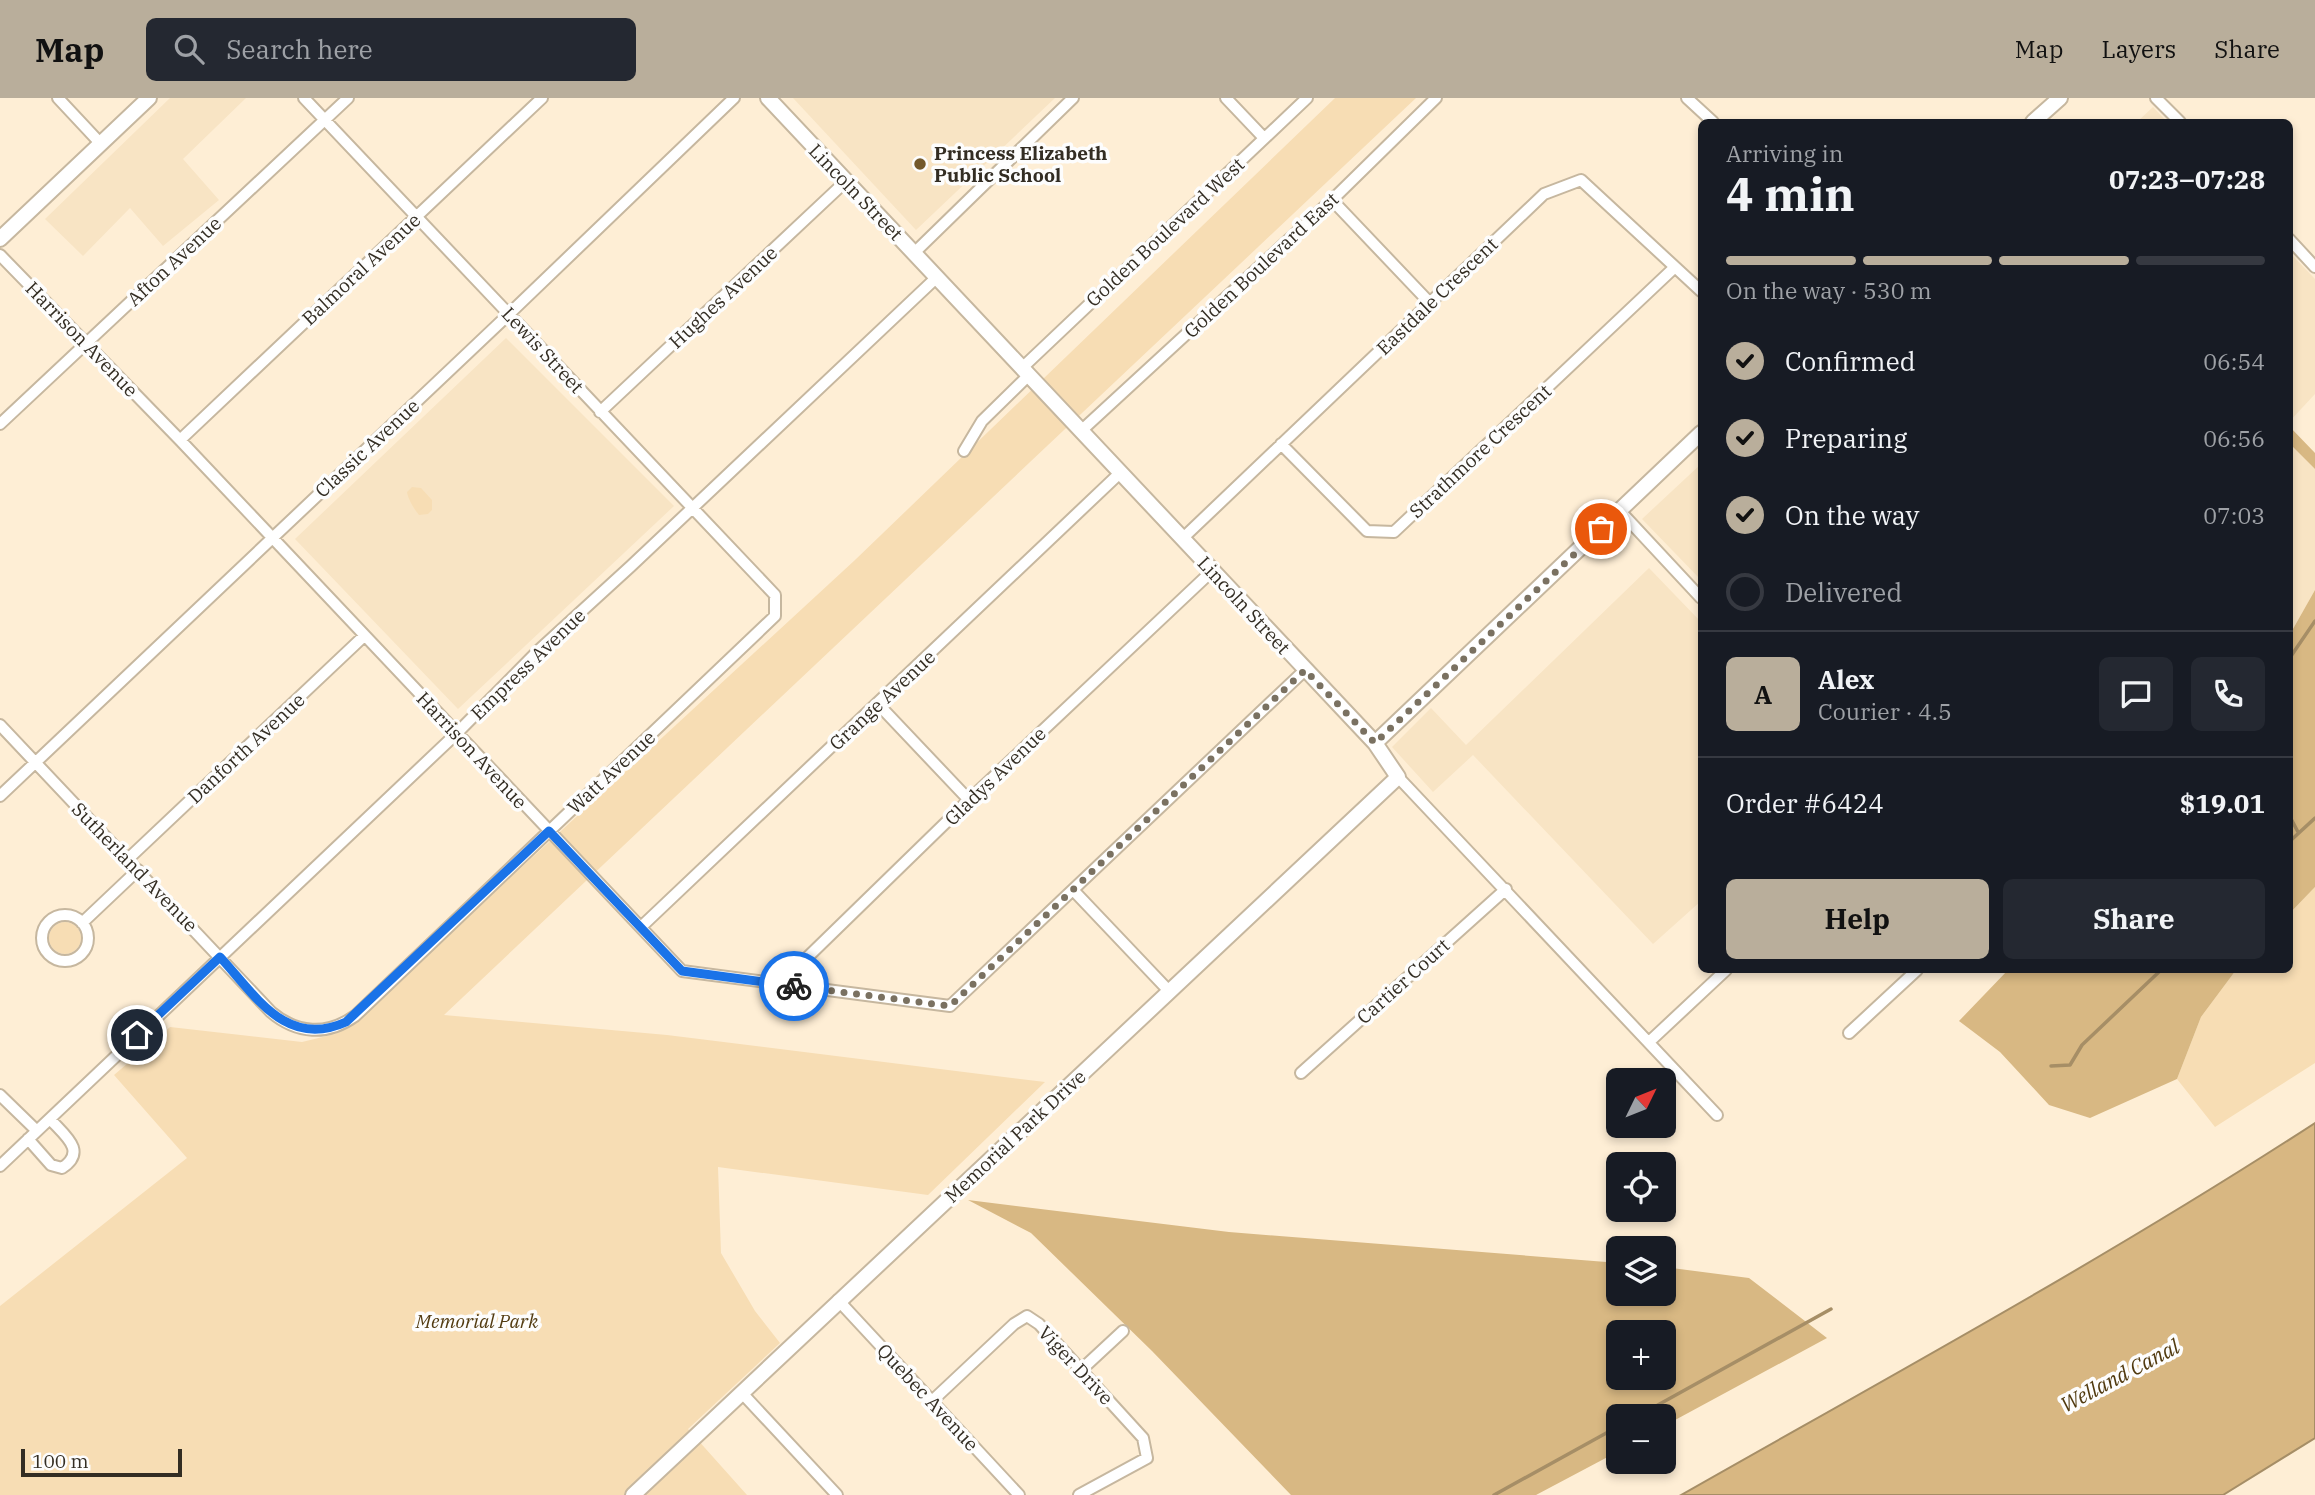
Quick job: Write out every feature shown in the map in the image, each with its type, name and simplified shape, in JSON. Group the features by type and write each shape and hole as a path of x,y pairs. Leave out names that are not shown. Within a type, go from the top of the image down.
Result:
{"main road":[{"path":"2,232 149,98"},
{"name":"Lincoln Street","path":"768,98 1375,743 1398,777"},
{"path":"2036,119 2060,98"},
{"path":"1375,743 1698,436"},
{"name":"Memorial Park Drive","path":"632,1495 1398,777"}],"street":[{"path":"58,98 101,144"},
{"name":"Lewis Street","path":"304,98 775,595 776,605"},
{"name":"Afton Avenue","path":"0,424 348,98"},
{"name":"Balmoral Avenue","path":"180,440 542,98"},
{"name":"Classic Avenue","path":"0,796 734,98"},
{"path":"914,253 1073,98"},
{"path":"1226,98 1264,138"},
{"name":"Golden Boulevard West","path":"964,451 982,421 1026,371 1307,98"},
{"name":"Golden Boulevard East","path":"1082,430 1332,200 1436,98"},
{"path":"1687,98 1710,119"},
{"path":"2156,98 2177,119"},
{"name":"Eastdale Crescent","path":"1183,538 1544,194 1581,180 1698,288"},
{"name":"Hughes Avenue","path":"600,412 845,182"},
{"path":"1332,200 1430,302"},
{"path":"2293,243 2315,267"},
{"name":"Harrison Avenue","path":"0,255 180,440 682,971 950,1006 1305,670"},
{"name":"Strathmore Crescent","path":"1281,444 1367,531 1394,532 1675,267"},
{"name":"Empress Avenue","path":"0,1166 457,733 538,651 936,278"},
{"name":"Grange Avenue","path":"641,927 1121,472"},
{"path":"1620,511 1698,595"},
{"name":"Gladys Avenue","path":"780,984 969,800 1212,571"},
{"name":"Watt Avenue","path":"306,1030 336,1027 355,1016 775,616 776,605"},
{"name":"Danforth Avenue","path":"128,859 364,636"},
{"path":"878,704 969,800"},
{"name":"Sutherland Avenue","path":"0,725 280,1019 306,1030"},
{"name":"Lincoln Street","path":"1398,777 1506,888 1717,1115"},
{"path":"82,923 138,870"},
{"name":"Cartier Court","path":"1301,1073 1506,888"},
{"path":"1074,891 1169,991"},
{"path":"68,916 82,923 88,943 80,956 74,960 59,960 47,952 42,938 48,924 54,919 68,916"},
{"path":"1649,1042 1723,973"},
{"path":"1849,1033 1914,973"},
{"path":"0,1095 36,1130"},
{"path":"28,1139 51,1165 62,1168 70,1163 75,1155 73,1145 50,1119"},
{"name":"Quebec Avenue","path":"838,1300 1018,1495"},
{"name":"Viger Drive","path":"932,1401 1014,1324 1027,1316 1039,1324 1143,1438 1147,1458 1079,1495"},
{"path":"1081,1370 1122,1331"},
{"path":"741,1392 837,1495"}],"shaded area":[{"path":"170,98 246,98 183,159 219,200 163,246 130,208 83,256 45,219"},
{"name":"Princess Elizabeth Public School","path":"793,98 1055,98 916,230"},
{"path":"2153,107 2164,119 2140,119"},
{"path":"2293,256 2315,279 2315,394 2293,418"},
{"path":"506,338 674,506 458,709 295,539"},
{"path":"2293,430 2315,453 2315,469 2293,447"},
{"path":"2293,447 2315,469 2315,590 2293,629"},
{"path":"1698,467 1698,577 1642,519"},
{"path":"1649,568 1698,619 1698,904 1653,944 1473,755 1433,792 1392,747 1431,708 1466,745"},
{"path":"2315,590 2315,887 2293,910 2293,629"},
{"path":"2005,973 2234,973 2201,1017 2177,1079 2090,1118 2049,1105 2000,1052 1959,1021"},
{"path":"968,1200 1229,1232 1606,1262 1606,1306 1676,1306 1676,1269 1749,1278 1827,1338 1676,1420 1676,1404 1606,1404 1606,1458 1536,1495 1291,1495 1152,1351 1031,1233"}],"green space":[{"name":"Memorial Park","path":"1335,98 1416,98 444,1015 667,1035 1045,1082 928,1195 718,1167 721,1253 755,1311 780,1343 688,1429 747,1495 0,1495 0,1306 187,1158 114,1075 170,1027 302,1042 335,1034 357,1023 499,888 855,560"},
{"path":"412,487 421,488 432,500 432,510 428,514 419,515 413,507 407,492"},
{"path":"2315,887 2315,1063 2215,1127 2177,1079 2201,1017 2234,973 2293,973 2293,910"},
{"path":"65,922 77,926 81,938 77,950 65,954 53,950 49,938 53,926"}],"water":[{"name":"Welland Canal","path":"2315,1123 2315,1438 2223,1495 1681,1495 2080,1268"}],"waterway":[{"path":"2293,653 2315,621"},
{"path":"2293,838 2315,818"},
{"path":"2293,823 2298,832"},
{"path":"2051,1066 2070,1065 2082,1045 2158,973"},
{"path":"1660,1404 1831,1309"},
{"path":"1494,1495 1606,1433"}],"way so far":[{"path":"794,986 950,1006 1305,670 1375,743 1601,529"}],"place":[{"name":"Princess Elizabeth Public School","path":"920,164"}],"route":[{"path":"137,1035 220,957 280,1019 306,1030 336,1027 355,1016 549,831 682,971 794,986"}]}
